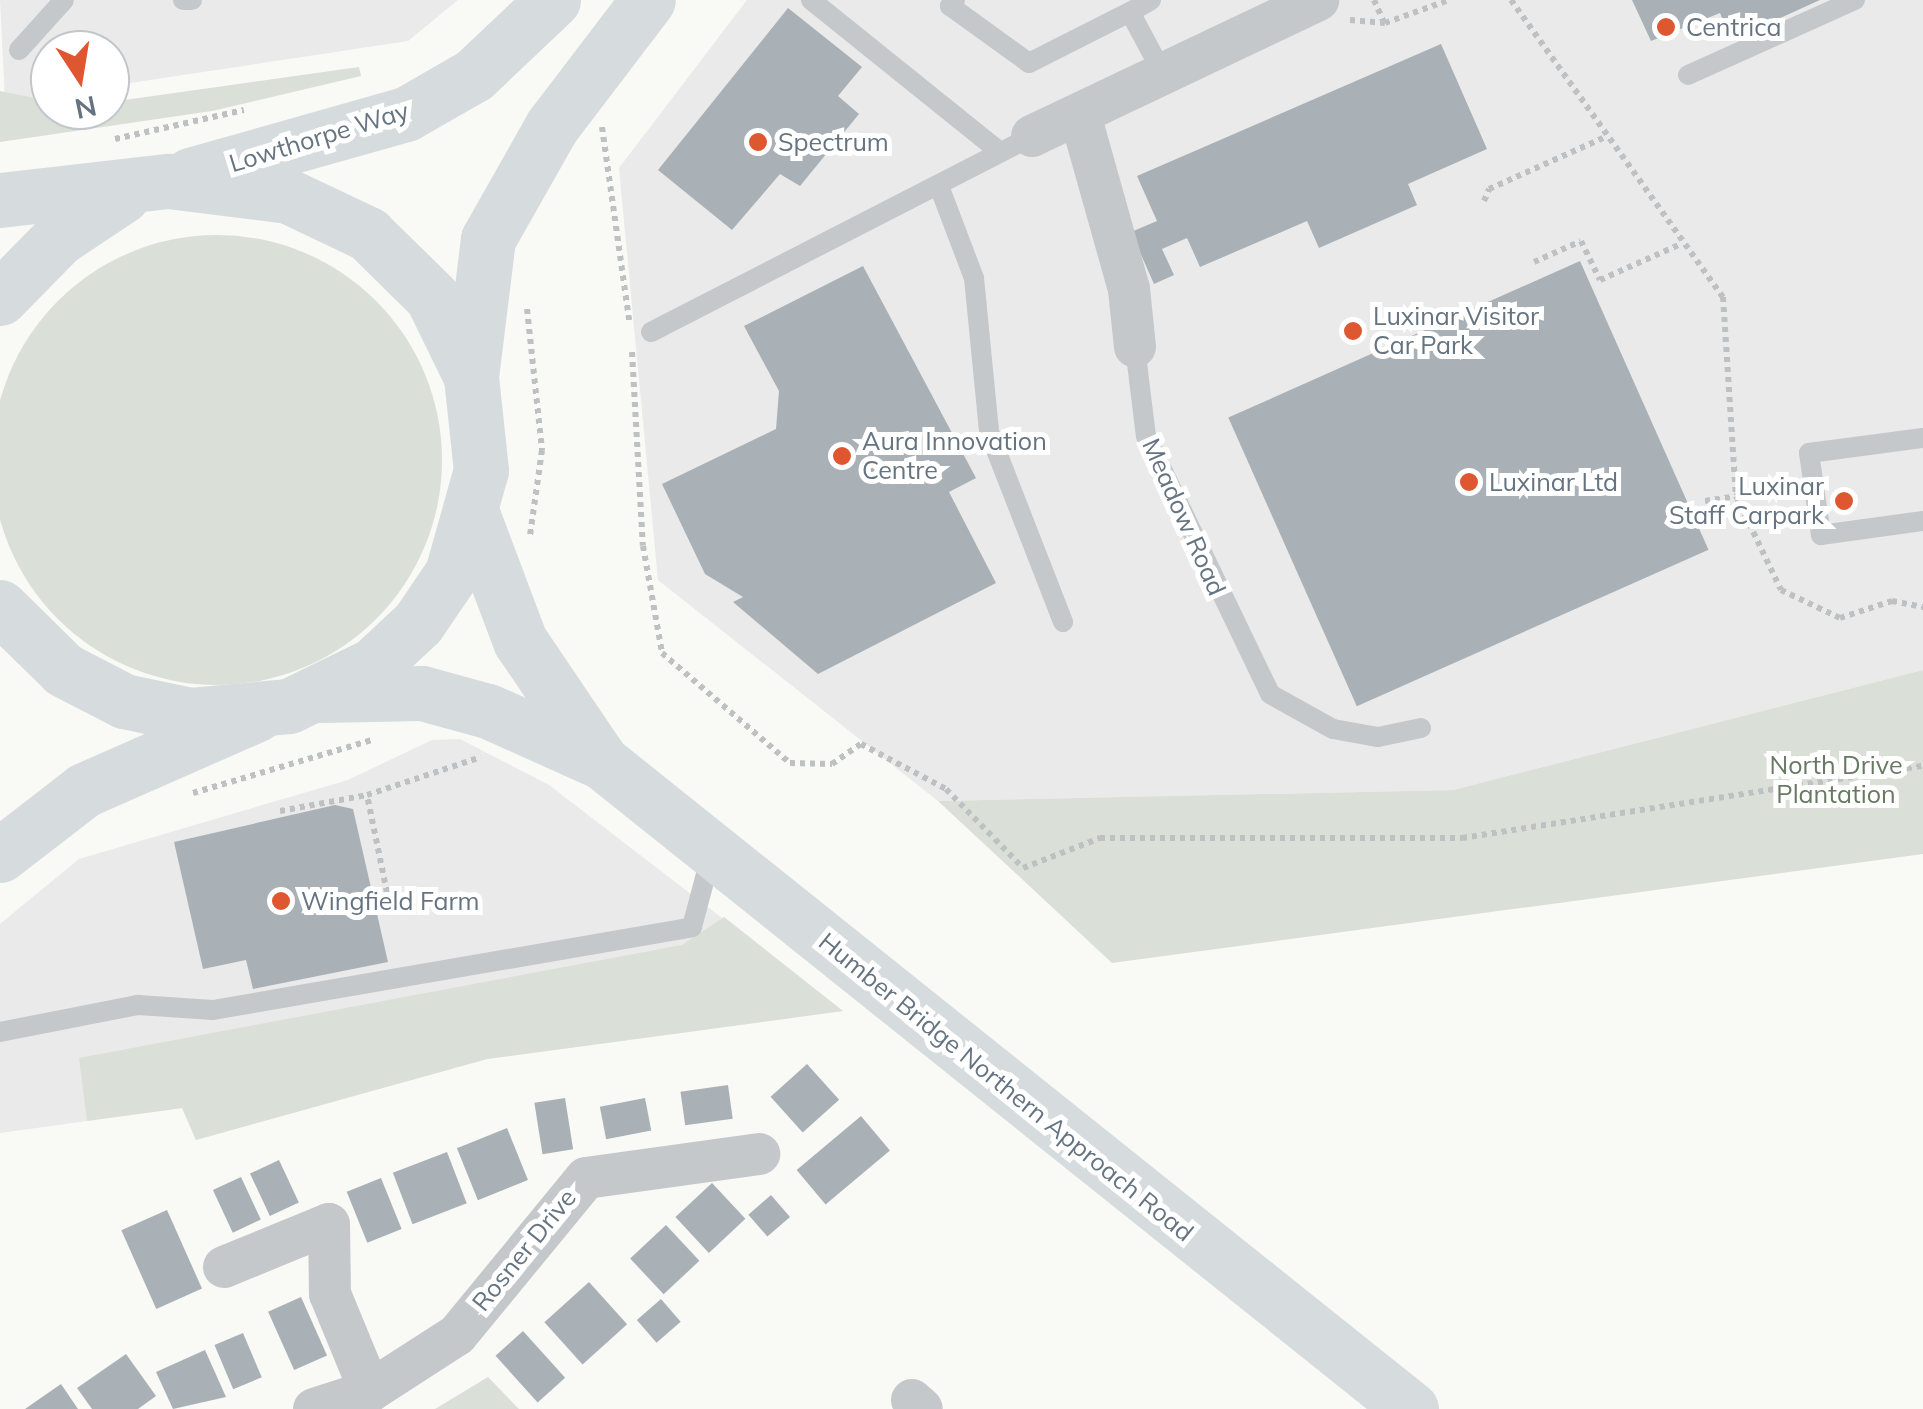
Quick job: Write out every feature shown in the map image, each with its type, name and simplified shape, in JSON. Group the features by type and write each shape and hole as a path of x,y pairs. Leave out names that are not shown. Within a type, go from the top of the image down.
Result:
{"main road":[{"name":"Lowthorpe Way","path":"148,186 406,114 474,76 553,0"},
{"path":"471,377 488,239 552,126 648,0"},
{"path":"0,200 148,186 288,196 368,234 432,297 471,377 480,423 473,516 452,573 418,623 321,695"},
{"path":"0,298 58,238 148,186"},
{"path":"473,516 520,640 602,762"},
{"path":"0,607 64,670 124,701 190,716 257,714"},
{"path":"0,855 84,790 257,714 321,695 422,694 488,711 602,762"},
{"name":"Humber Bridge Northern Approach Road","path":"602,762 1410,1409"}],"street":[{"path":"1016,143 1314,2"},
{"name":"Meadow Road","path":"1080,115 1129,288 1135,348"},
{"name":"Rosner Drive","path":"314,1409 370,1391 457,1335 586,1178 759,1154"},
{"path":"224,1267 328,1224 330,1294 370,1391"}],"lane":[{"path":"19,50 64,0"},
{"path":"183,0 192,0"},
{"path":"641,337 1016,143 811,0"},
{"path":"955,0 950,6 1029,64 1151,0"},
{"path":"1688,74 1855,0"},
{"path":"1130,12 1162,72"},
{"path":"938,186 974,278 989,432 1063,622"},
{"name":"Meadow Road","path":"1135,348 1146,436 1270,694 1334,730 1378,736 1421,728"},
{"path":"1923,438 1809,454 1822,535 1923,520"},
{"path":"0,1032 138,1005 213,1010 692,926 711,852"}],"path":[{"path":"1374,0 1385,23 1450,0"},
{"path":"1511,0 1603,138 1723,297 1736,496 1780,590 1840,618 1892,601 1923,607"},
{"path":"105,141 260,107"},
{"path":"590,138 613,110"},
{"path":"601,125 610,136 641,337 643,546 662,652 790,764 832,764 861,744 946,789 1023,868 1100,838 1462,838 1923,766"},
{"path":"1484,200 1489,190 1603,138"},
{"path":"1534,262 1581,241 1600,280 1681,244"},
{"path":"526,300 542,450 530,554"},
{"path":"1705,500 1814,484"},
{"path":"171,799 305,767 382,736"},
{"path":"280,810 367,795 469,764"},
{"path":"367,795 391,912"}],"shaded area":[{"path":"0,0 458,0 408,41 130,83 130,30 30,30 30,98 5,101"},
{"path":"747,0 1923,0 1923,670 1453,790 938,801 658,580 619,168"},
{"path":"460,739 549,785 843,1011 487,1059 196,1140 182,1108 0,1133 0,924 79,859 348,780 432,740"}],"green space":[{"path":"359,67 361,76 212,111 130,123 130,99"},
{"path":"0,91 30,97 30,130 82,130 0,142"},
{"path":"217,235 261,239 303,252 342,273 376,301 404,335 425,374 438,416 442,460 438,504 425,546 404,585 376,619 342,647 303,668 261,681 217,685 173,681 131,668 92,647 58,619 30,585 9,546 -4,504 -8,460 -4,416 9,374 30,335 58,301 92,273 131,252 173,239"},
{"name":"North Drive Plantation","path":"1923,670 1923,854 1112,963 938,801 1453,790"},
{"path":"724,917 843,1011 487,1059 196,1140 182,1108 87,1121 79,1058 682,945"},
{"path":"488,1377 519,1409 435,1409"}],"building":[{"name":"Centrica","path":"1632,0 1820,0 1731,40 1720,13 1651,41"},
{"name":"Spectrum","path":"788,8 862,67 838,96 859,114 800,186 780,174 732,230 658,170"},
{"path":"1441,44 1487,149 1408,184 1417,205 1319,248 1307,221 1200,267 1187,238 1162,249 1174,275 1154,284 1131,232 1157,221 1137,176"},
{"name":"Luxinar Ltd","path":"1580,261 1709,550 1357,706 1228,418"},
{"name":"Aura Innovation Centre","path":"863,266 976,478 949,492 996,583 818,674 733,602 743,597 705,574 662,484 776,429 779,391 744,326"},
{"name":"Wingfield Farm","path":"335,805 353,809 388,962 253,989 246,960 203,969 174,842"},
{"path":"807,1064 839,1100 803,1132 771,1097"},
{"path":"728,1085 733,1119 685,1125 680,1092"},
{"path":"565,1098 573,1149 543,1154 534,1103"},
{"path":"645,1098 651,1130 606,1139 600,1107"},
{"path":"861,1116 890,1150 826,1204 797,1170"},
{"path":"507,1128 528,1180 478,1200 457,1148"},
{"path":"447,1152 467,1203 413,1224 393,1173"},
{"path":"279,1160 299,1203 270,1216 250,1174"},
{"path":"241,1177 261,1220 233,1233 213,1190"},
{"path":"381,1178 402,1229 367,1243 347,1192"},
{"path":"712,1183 745,1219 709,1253 675,1217"},
{"path":"771,1195 790,1217 767,1237 748,1215"},
{"path":"167,1210 202,1289 156,1309 121,1230"},
{"path":"666,1225 699,1261 664,1294 630,1258"},
{"path":"589,1282 627,1324 583,1365 544,1322"},
{"path":"301,1297 327,1355 294,1370 268,1312"},
{"path":"661,1299 681,1322 657,1343 637,1320"},
{"path":"523,1331 565,1378 538,1403 496,1356"},
{"path":"243,1333 262,1377 233,1389 214,1345"},
{"path":"205,1350 226,1397 173,1409 156,1372"},
{"path":"126,1354 156,1396 138,1409 92,1409 77,1388"},
{"path":"61,1384 78,1409 25,1409"}],"place":[{"name":"Centrica","path":"1666,27"},
{"name":"Spectrum","path":"758,142"},
{"name":"Luxinar Visitor Car Park","path":"1353,331"},
{"name":"Aura Innovation Centre","path":"842,456"},
{"name":"Luxinar Ltd","path":"1469,482"},
{"name":"Luxinar Staff Carpark","path":"1844,501"},
{"name":"Wingfield Farm","path":"281,901"}]}
